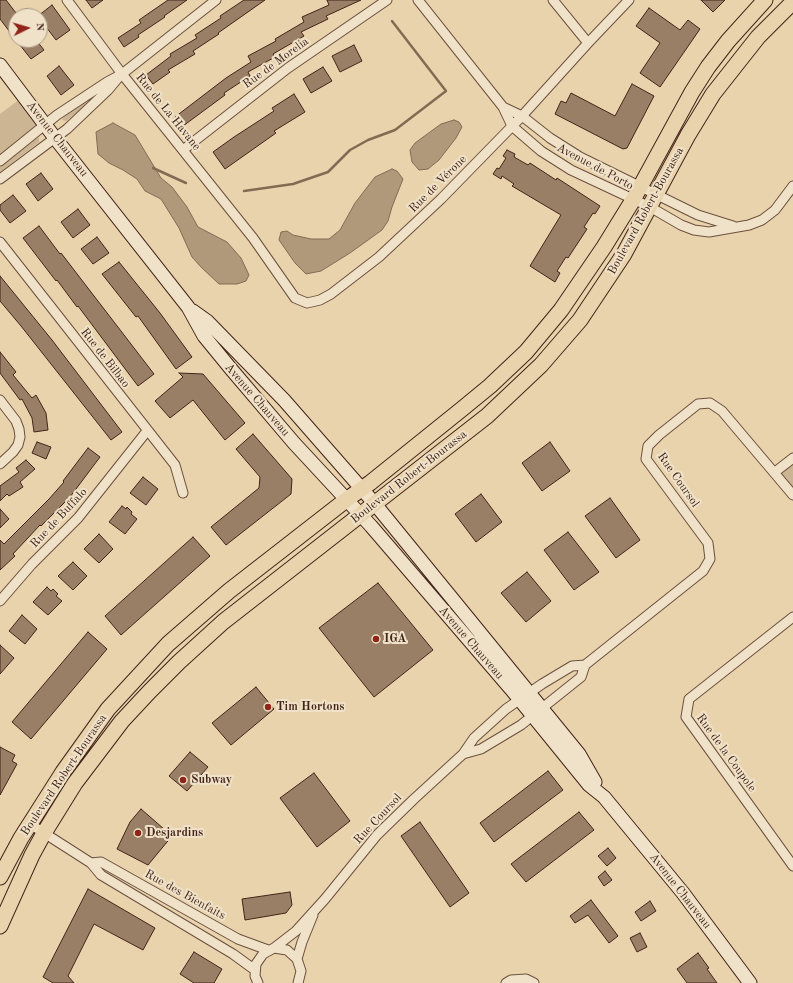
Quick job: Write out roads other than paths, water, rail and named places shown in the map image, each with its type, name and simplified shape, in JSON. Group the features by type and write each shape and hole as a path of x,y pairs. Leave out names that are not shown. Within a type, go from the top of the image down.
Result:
{"highway":[{"name":"Boulevard Robert-Bourassa","path":"0,877 21,838 63,772 108,709 168,644 229,591 490,386 526,352 561,310 604,247 637,194 692,92 708,67 728,41 765,0"},
{"name":"Boulevard Robert-Bourassa","path":"0,926 14,892 44,833 75,783 122,721 150,691 223,622 487,416 541,365 580,320 624,254 688,135 713,94 758,38 793,2"}],"main road":[{"name":"Avenue Chauveau","path":"0,65 55,138 188,307 204,336 231,370 294,443 525,696"},
{"name":"Avenue Chauveau","path":"188,307 207,321 284,400 362,488 538,712 579,754 604,797 683,893 750,983"}],"street":[{"name":"Rue de La Havane","path":"67,0 122,74 253,238"},
{"path":"0,178 67,129 108,90 122,74 216,0"},
{"name":"Rue de Morelia","path":"183,150 288,68 387,0"},
{"name":"Avenue de Porto","path":"418,0 503,107 512,126 541,151 571,170 653,201"},
{"path":"553,0 588,43"},
{"name":"Rue de Vérone","path":"253,238 296,298 307,303 320,300 331,294 379,257 441,199 522,116 629,0"},
{"path":"0,161 57,115 106,82 122,74"},
{"name":"Avenue de Porto","path":"503,107 522,116 550,138 637,194 653,201"},
{"path":"653,201 681,225 694,230 709,232 749,225 762,220 775,210 793,186"},
{"path":"653,201 734,227"},
{"name":"Rue de Bilbao","path":"0,242 175,465 183,493"},
{"path":"0,400 16,421 20,437 18,445 13,452 0,464"},
{"name":"Rue Coursol","path":"463,754 481,748 521,725 581,677 585,665 703,571 710,559 708,543 646,459 648,446 698,404 710,403 722,411 793,495"},
{"name":"Rue de Buffalo","path":"0,601 32,564 78,518 147,431"},
{"path":"775,472 793,458"},
{"name":"Rue de la Coupole","path":"793,617 689,699 686,717 793,866"},
{"name":"Rue Coursol","path":"254,978 258,958 296,931 376,835 463,754 474,738 506,709 525,696 572,666 585,665"},
{"name":"Rue des Bienfaits","path":"30,824 91,863 101,875 233,954 254,978"},
{"name":"Rue des Bienfaits","path":"91,863 101,862 238,939 271,949 287,950 297,959"},
{"name":"Rue Coursol","path":"297,959 302,942 317,907"},
{"path":"297,959 301,971 298,983"},
{"path":"506,983 511,980 526,979 534,983"}],"waterway":[{"path":"244,191 293,184 328,172 350,150 368,140 395,130 446,91 392,21"},
{"path":"153,168 186,183"}],"place":[{"name":"IGA","path":"376,639"},
{"name":"Tim Hortons","path":"268,707"},
{"name":"Subway","path":"183,780"},
{"name":"Desjardins","path":"138,833"}]}
